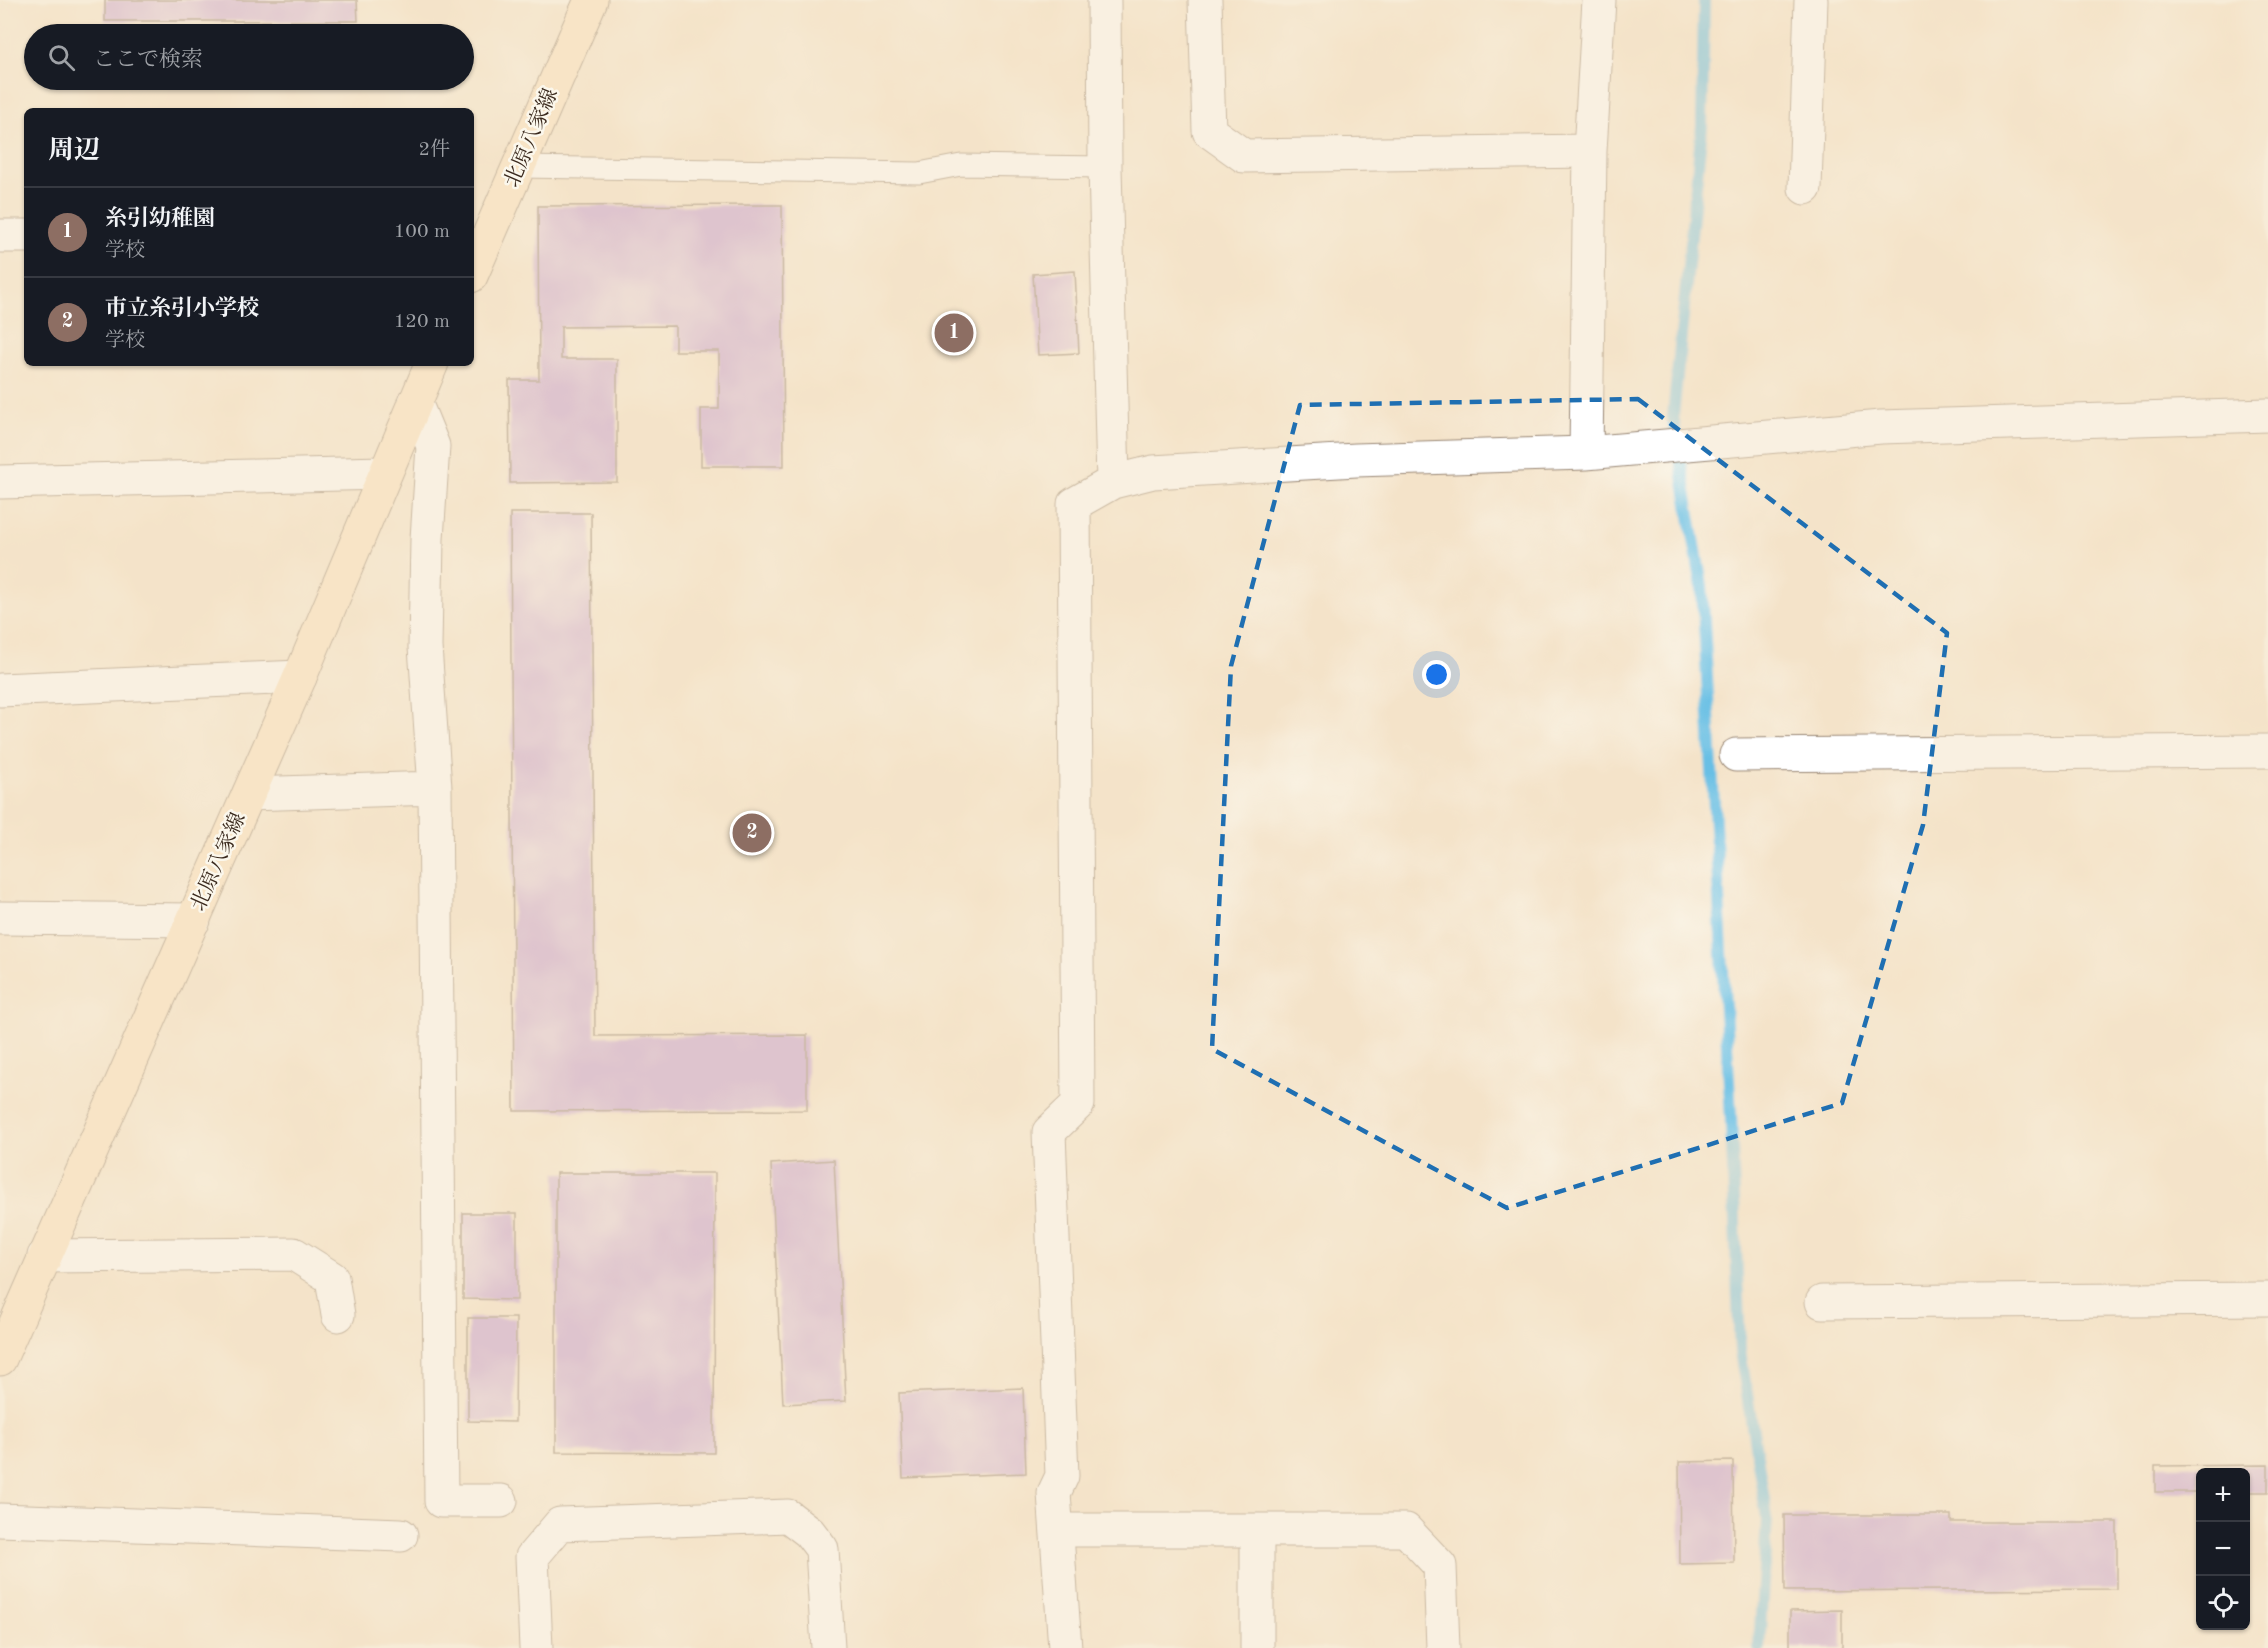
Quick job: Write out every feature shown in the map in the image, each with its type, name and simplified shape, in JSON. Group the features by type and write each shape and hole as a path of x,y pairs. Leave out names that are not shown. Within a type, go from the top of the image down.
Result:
{"main road":[{"name":"北原八家線","path":"474,269 591,0"},
{"name":"北原八家線","path":"0,1359 300,677 431,366"}],"street":[{"path":"1104,0 1105,167 1113,482"},
{"path":"1205,0 1209,131 1244,156 1590,151"},
{"path":"1586,453 1590,151 1599,0"},
{"path":"1804,188 1811,0"},
{"path":"0,236 24,236"},
{"path":"415,402 433,446 427,539 425,647 435,788 441,1501 501,1501"},
{"path":"1065,1648 1054,1493 1062,1476 1049,1132 1078,1104 1074,504 1113,482 1165,471 1356,460 1586,453 1881,427 2268,415"},
{"path":"0,482 384,473"},
{"path":"0,690 300,677"},
{"path":"1736,754 2268,751"},
{"path":"249,794 435,788"},
{"path":"0,918 194,920"},
{"path":"44,1256 294,1254 332,1278 338,1315"},
{"path":"1822,1302 2268,1299"},
{"path":"536,1648 532,1557 560,1524 788,1516 809,1532 822,1549 828,1648"},
{"path":"0,1520 401,1535"},
{"path":"1056,1530 1406,1530 1440,1566 1443,1648"},
{"path":"1257,1530 1257,1648"}],"lane":[{"path":"519,167 920,173 961,165 1105,167"}],"highlighted area":[{"path":"1638,399 1947,633 1923,825 1842,1103 1507,1208 1212,1049 1231,666 1300,405"}],"building":[{"path":"105,0 357,0 358,21 105,21"},
{"path":"782,205 784,466 701,466 701,409 719,409 719,351 675,351 675,326 561,327 561,359 617,359 617,482 510,483 509,380 539,380 538,206"},
{"path":"1075,271 1079,353 1038,355 1033,274"},
{"path":"510,513 591,513 595,1036 807,1035 807,1110 514,1111"},
{"path":"834,1160 846,1401 783,1404 771,1164"},
{"path":"556,1173 715,1173 714,1453 556,1452"},
{"path":"463,1213 517,1213 517,1300 463,1299"},
{"path":"468,1318 516,1318 515,1422 468,1421"},
{"path":"1023,1388 1026,1473 903,1478 899,1393"},
{"path":"1733,1461 1734,1563 1680,1564 1679,1462"},
{"path":"2268,1465 2268,1492 2250,1492 2250,1468 2196,1468 2196,1492 2155,1492 2155,1466"},
{"path":"1784,1515 1951,1515 1951,1522 2117,1522 2117,1589 1785,1591"},
{"path":"1842,1610 1842,1648 1790,1648 1790,1611"}],"waterway":[{"path":"1704,0 1702,126 1673,416 1702,586 1731,1118 1740,1351 1767,1518 1759,1648"}],"place":[{"name":"糸引幼稚園","path":"954,333"},
{"name":"市立糸引小学校","path":"752,833"}]}
